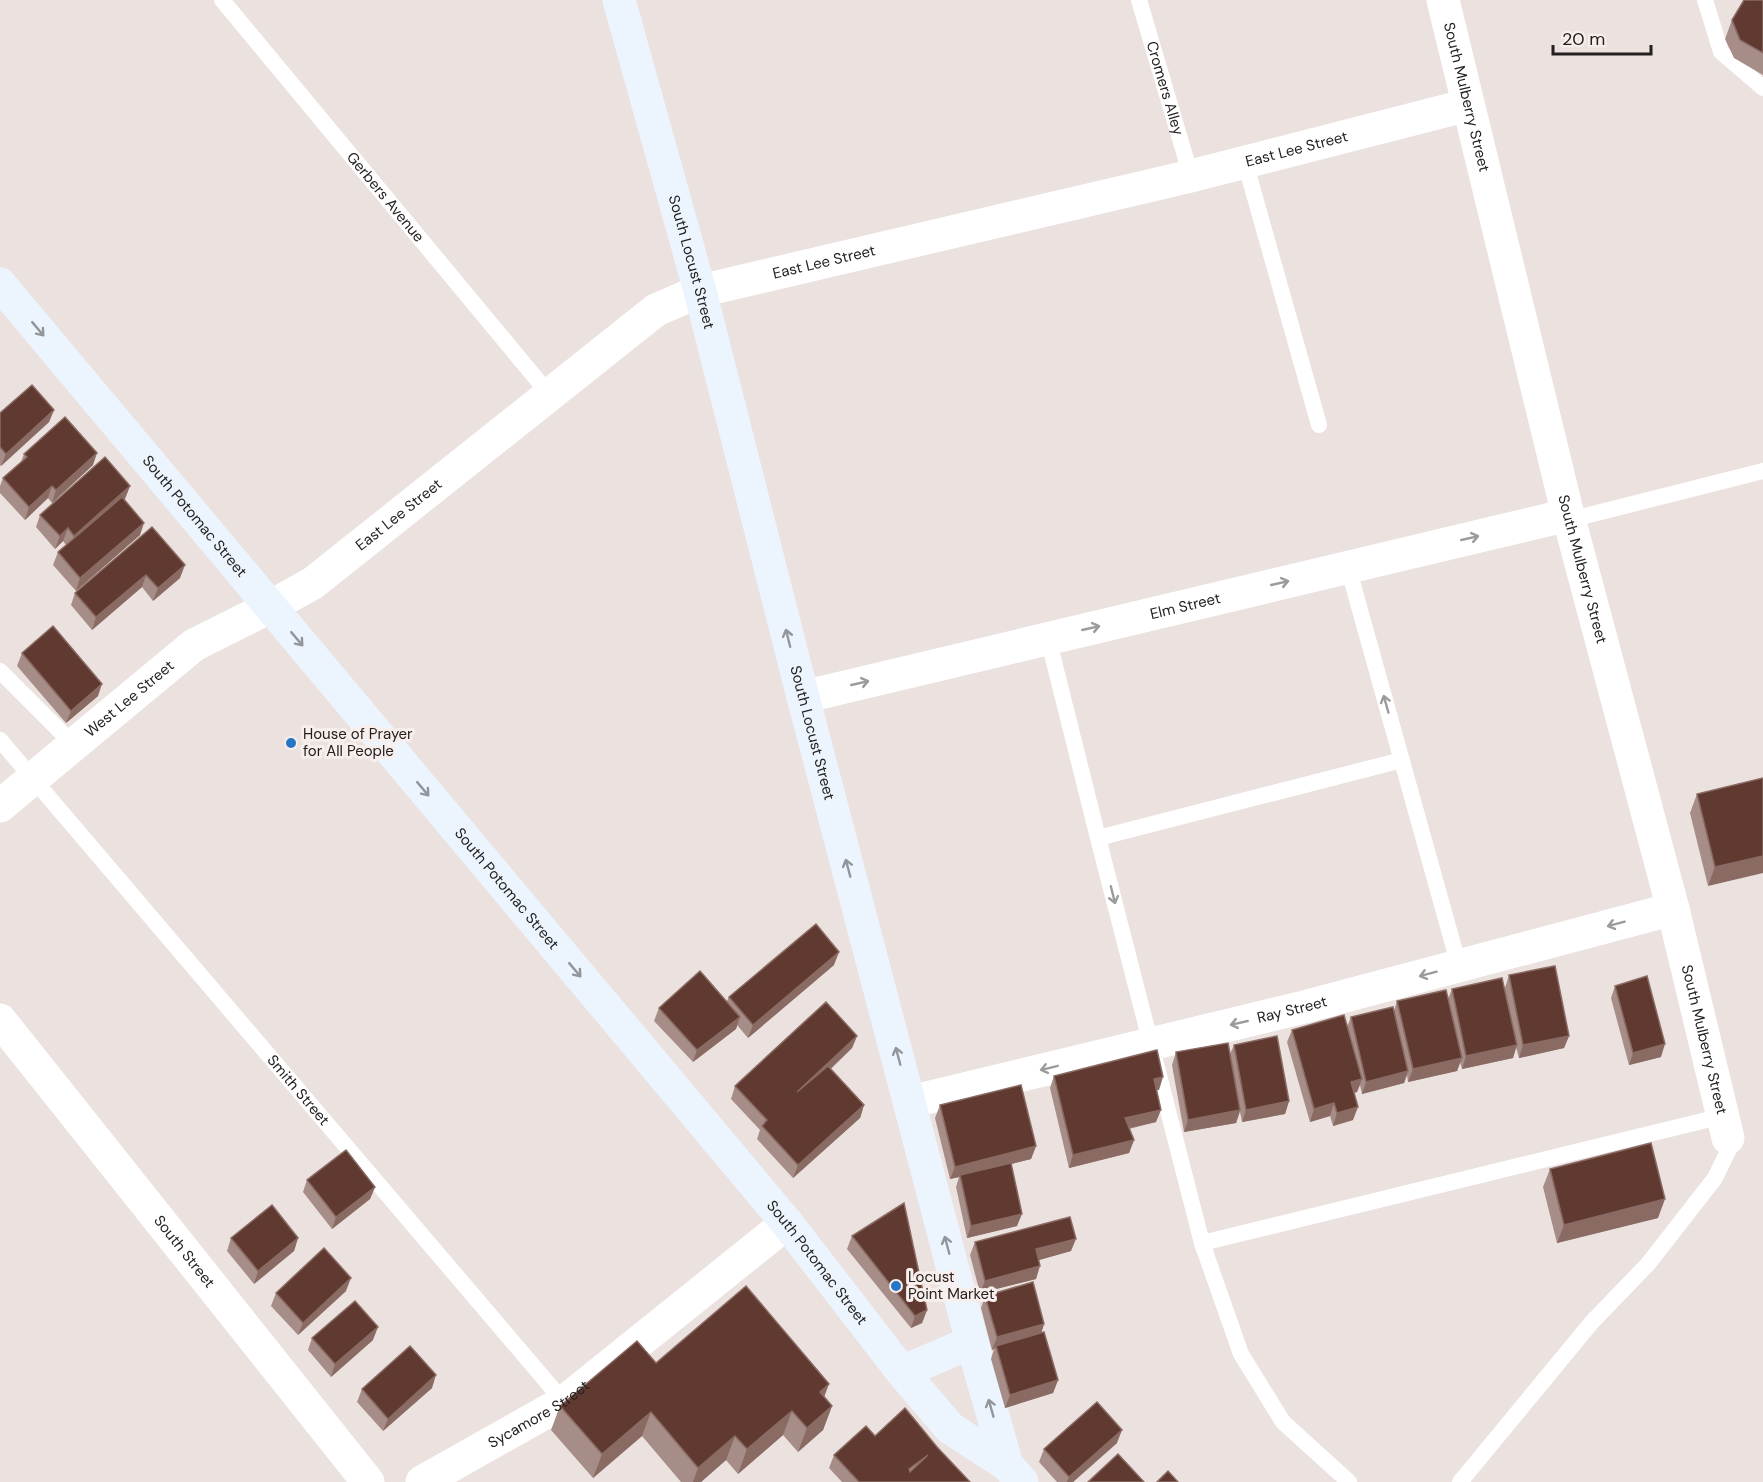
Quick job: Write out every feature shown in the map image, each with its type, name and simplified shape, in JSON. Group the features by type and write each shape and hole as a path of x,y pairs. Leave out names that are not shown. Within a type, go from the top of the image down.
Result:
{"main road":[{"name":"South Locust Street","path":"619,0 700,291 803,697 972,1342 1015,1473"},
{"name":"South Potomac Street","path":"0,284 787,1223 902,1372 950,1428 1015,1473"},
{"path":"902,1372 972,1342"}],"street":[{"name":"South Mulberry Street","path":"1443,0 1569,518 1673,909 1725,1127"},
{"name":"East Lee Street","path":"270,607 313,582 656,310 700,291 1191,176 1468,105"},
{"name":"Elm Street","path":"803,697 1348,567 1569,518"},
{"name":"West Lee Street","path":"0,806 194,645 270,607"},
{"name":"Ray Street","path":"910,1102 1304,1007 1673,909"},
{"name":"South Street","path":"0,1020 368,1482"},
{"name":"Sycamore Street","path":"422,1482 564,1402 787,1223"}],"lane":[{"name":"Gerbers Avenue","path":"222,0 549,394"},
{"name":"Cromers Alley","path":"1139,0 1191,176"},
{"path":"1705,0 1721,52 1763,88"},
{"path":"1245,162 1319,425"},
{"path":"1569,518 1763,471"},
{"path":"1348,567 1459,966"},
{"path":"1048,638 1202,1243 1241,1354 1282,1422 1349,1482"},
{"path":"0,671 74,745"},
{"name":"Smith Street","path":"0,740 564,1402"},
{"path":"1098,838 1402,760"},
{"path":"1202,1243 1725,1127 1729,1149 1715,1178 1648,1264 1592,1322 1460,1482"}],"building":[{"path":"1744,0 1763,0 1763,53 1740,40 1732,20"},
{"path":"32,385 54,410 6,454 0,447 0,413"},
{"path":"65,417 97,453 56,490 52,486 29,507 3,478 27,457 24,454"},
{"path":"105,457 130,486 74,536 68,528 60,536 40,515"},
{"path":"122,497 144,523 80,578 58,552"},
{"path":"152,527 185,565 158,588 146,575 96,617 75,593"},
{"path":"53,626 102,684 71,711 22,653"},
{"path":"1763,778 1763,856 1715,867 1697,794"},
{"path":"816,924 839,952 753,1025 729,997"},
{"path":"1555,966 1569,1036 1523,1045 1509,975"},
{"path":"700,971 740,1017 697,1050 659,1008"},
{"path":"1647,976 1665,1044 1633,1053 1615,986"},
{"path":"1502,978 1517,1045 1466,1056 1452,989"},
{"path":"1446,990 1462,1058 1413,1069 1397,1001"},
{"path":"826,1002 857,1036 797,1092 828,1066 864,1105 798,1165 762,1126 767,1120 735,1086"},
{"path":"1393,1007 1408,1071 1366,1082 1351,1017"},
{"path":"1344,1015 1362,1079 1351,1082 1358,1107 1337,1113 1334,1103 1314,1109 1292,1030"},
{"path":"1277,1036 1289,1101 1246,1110 1234,1045"},
{"path":"1228,1043 1240,1110 1188,1120 1176,1052"},
{"path":"1157,1050 1163,1077 1154,1079 1161,1110 1125,1118 1134,1140 1073,1155 1054,1076"},
{"path":"1021,1085 1036,1146 955,1167 940,1105"},
{"path":"1651,1143 1665,1199 1564,1225 1550,1169"},
{"path":"346,1150 375,1187 336,1217 307,1180"},
{"path":"1011,1163 1022,1214 971,1226 960,1175"},
{"name":"Locust Point Market","path":"904,1203 927,1310 915,1316 852,1236"},
{"path":"272,1205 298,1238 258,1271 231,1238"},
{"path":"1070,1217 1076,1239 1036,1249 1040,1266 985,1281 975,1242"},
{"path":"324,1248 351,1278 303,1323 276,1293"},
{"path":"1033,1282 1044,1324 997,1337 985,1296"},
{"path":"746,1286 829,1384 820,1392 832,1406 807,1428 792,1411 747,1449 735,1436 698,1468 651,1412 602,1454 560,1406 637,1341 656,1363"},
{"path":"355,1301 378,1327 335,1364 312,1338"},
{"path":"1044,1332 1058,1380 1010,1395 996,1346"},
{"path":"410,1346 436,1375 388,1419 362,1389"},
{"path":"1097,1402 1122,1430 1069,1477 1044,1449"},
{"path":"905,1408 970,1482 859,1482 834,1455 866,1426 875,1436","holes":["928,1455 910,1472 909,1469"]},
{"path":"1118,1454 1144,1482 1088,1482"},
{"path":"1168,1471 1178,1482 1157,1482"}],"place":[{"name":"House of Prayer for All People","path":"291,743"},
{"name":"Locust Point Market","path":"896,1286"}]}
